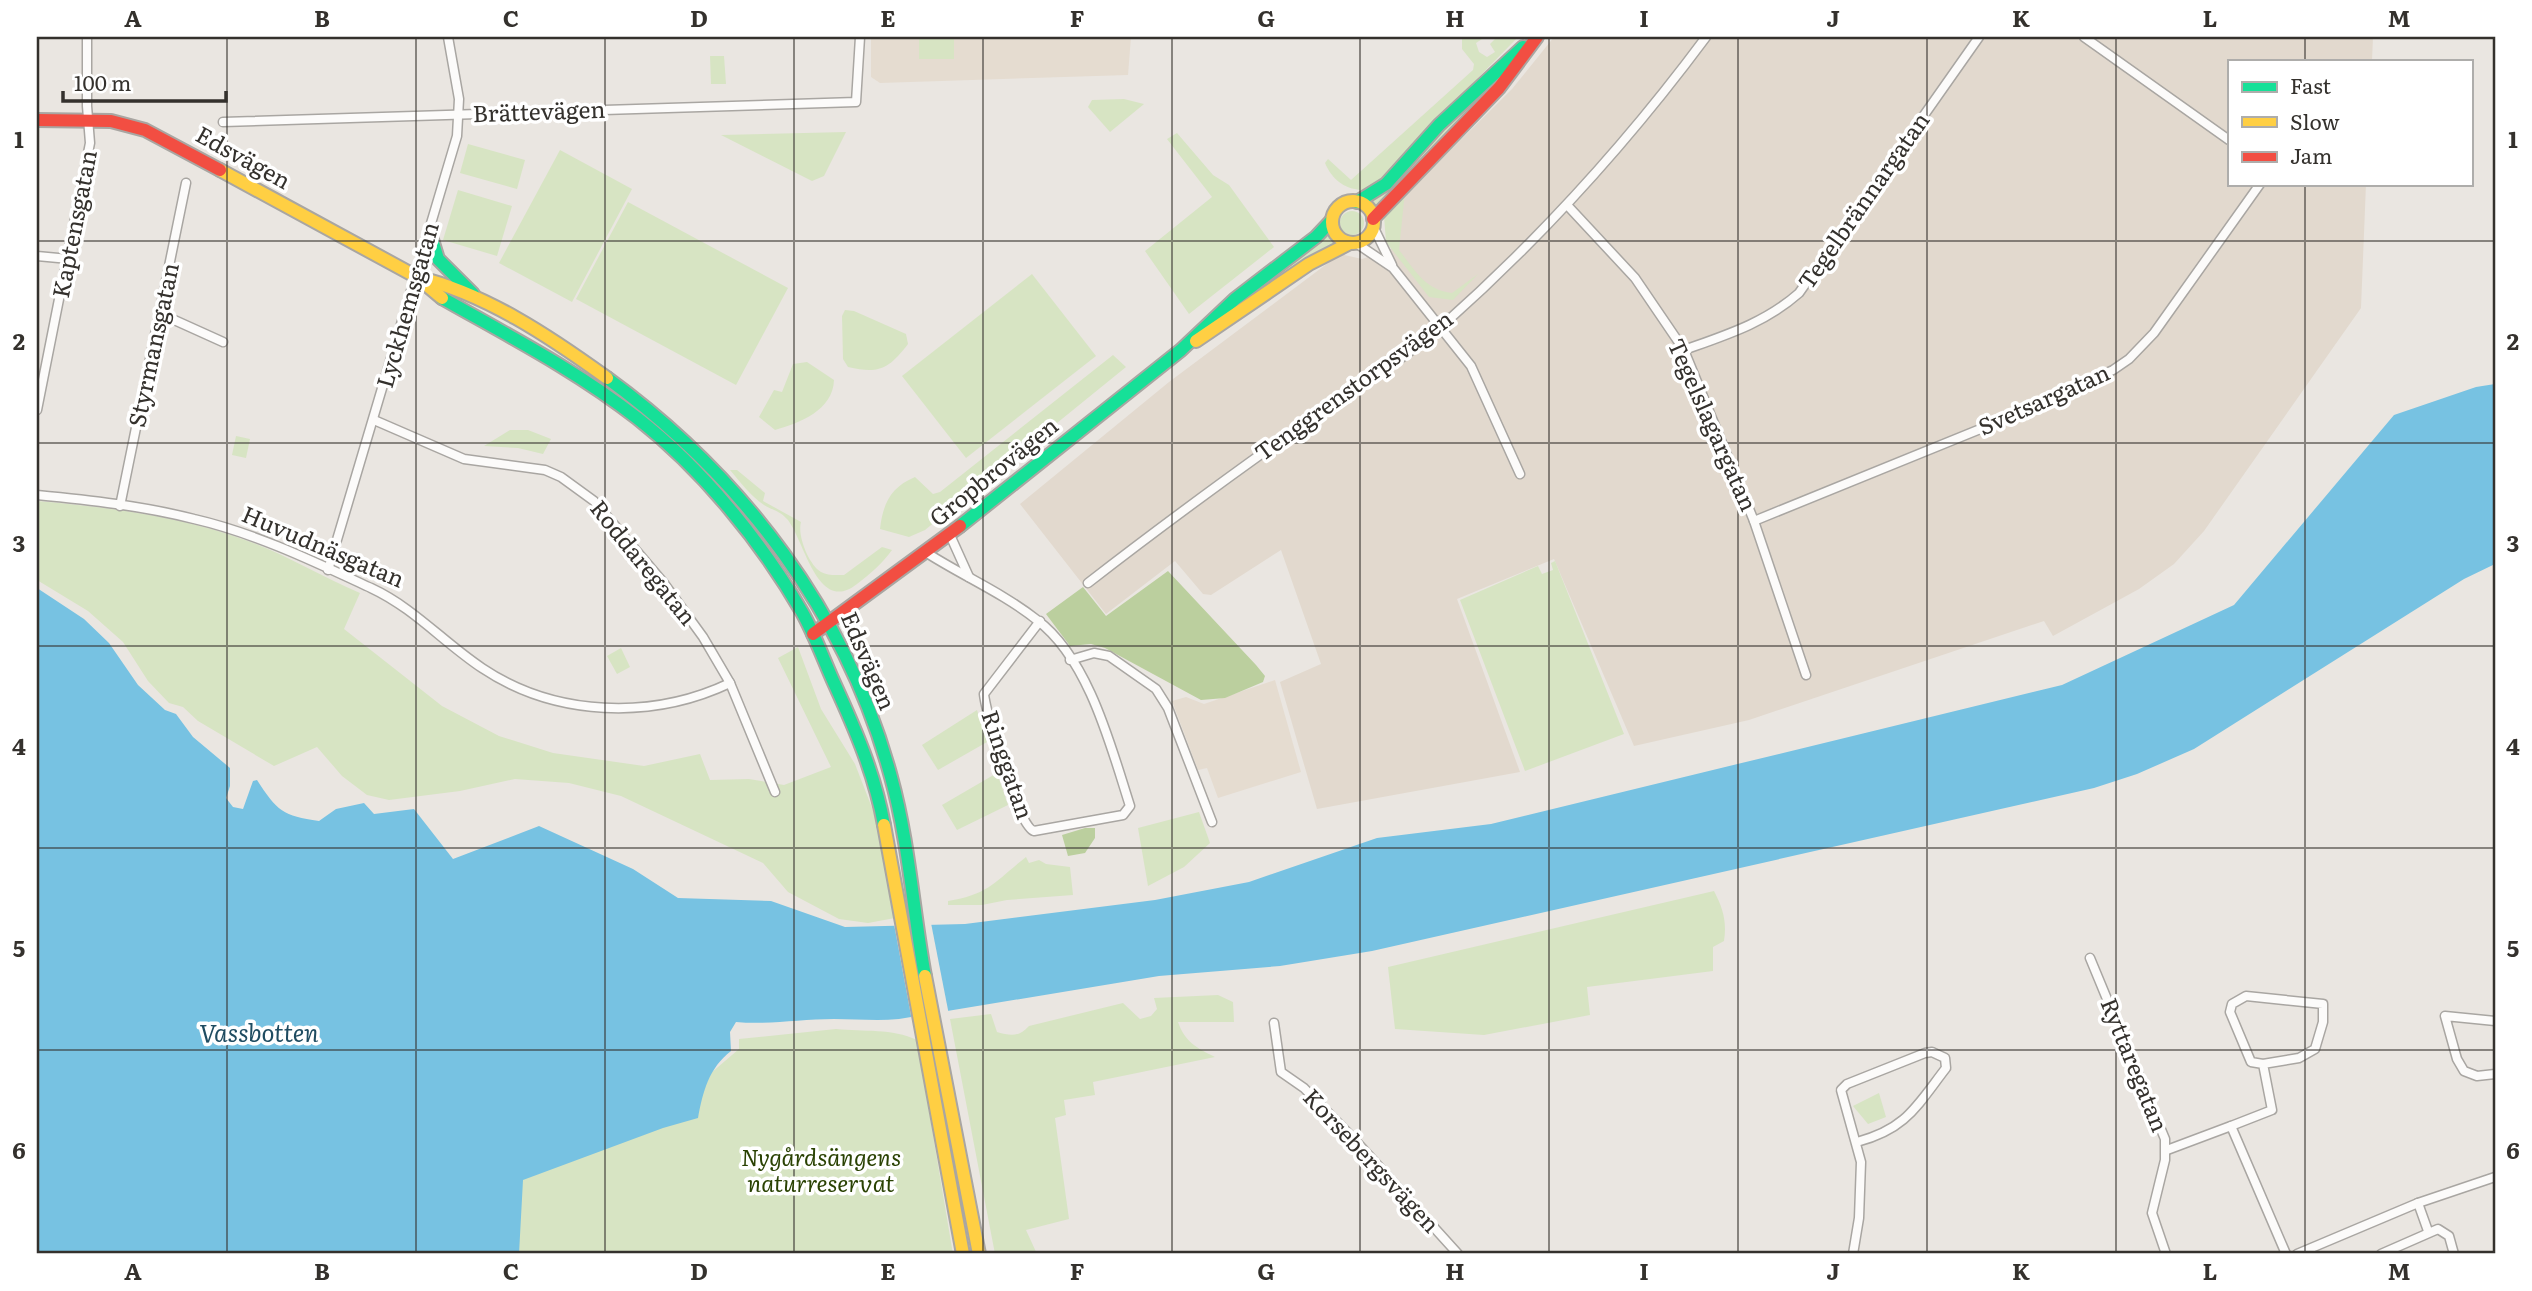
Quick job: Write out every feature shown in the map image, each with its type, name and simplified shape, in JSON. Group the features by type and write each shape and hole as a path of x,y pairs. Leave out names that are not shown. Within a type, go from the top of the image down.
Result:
{"main road":[{"path":"1535,37 1499,88 1373,223 1367,238 1353,243 1335,234 1332,219 1342,204 1357,202 1386,184 1439,125 1535,37"},
{"name":"Edsvägen","path":"37,120 89,120 127,125 166,140 417,277 433,293 569,369 639,419 697,474 755,541 813,634 878,790 897,894 979,1254"},
{"path":"1357,202 1367,207 1373,223"},
{"name":"Gropbrovägen","path":"830,622 927,553 1181,350 1234,299 1316,237 1332,219"},
{"path":"430,233 436,256 444,268 489,307"},
{"name":"Gropbrovägen","path":"1181,350 1218,330 1311,262 1353,243"},
{"name":"Edsvägen","path":"417,277 435,280 558,345 646,407 702,461 775,540 830,622 865,701 892,779 963,1254"},
{"path":"813,634 830,622"}],"street":[{"name":"Kaptensgatan","path":"37,410 90,144 87,37"},
{"name":"Lyckhemsgatan","path":"328,570 430,233 459,116 448,37"},
{"name":"Brättevägen","path":"223,122 856,102 860,37"},
{"name":"Tenggrenstorpsvägen","path":"1088,583 1205,494 1441,326 1567,205 1652,109 1706,37"},
{"name":"Tegelbrännargatan","path":"1684,350 1740,330 1784,306 1799,293 1979,37"},
{"path":"2084,37 2228,139"},
{"name":"Styrmansgatan","path":"120,506 186,183"},
{"name":"Svetsargatan","path":"1754,521 2032,408 2113,370 2129,359 2154,333 2259,186"},
{"name":"Tegelslagargatan","path":"1567,205 1635,278 1684,350 1754,521 1806,675"},
{"path":"1373,223 1393,268 1441,326 1484,389 1520,474"},
{"path":"1353,243 1393,268"},
{"path":"37,256 69,258"},
{"path":"161,314 185,322 223,342"},
{"name":"Roddaregatan","path":"374,421 464,459 545,470 578,488 611,517 703,637 730,683 775,792"},
{"name":"Huvudnäsgatan","path":"37,495 167,513 225,528 399,602 483,669 515,685 551,698 590,706 648,708 694,699 730,683"},
{"path":"950,535 969,577"},
{"name":"Ringgatan","path":"927,553 1040,621 1070,660 1102,717 1130,806 1123,815 1029,830 1016,804 984,694 1040,621"},
{"path":"1070,660 1094,653 1109,656 1156,689 1168,708 1212,822"},
{"name":"Ryttaregatan","path":"2090,958 2165,1139 2166,1150 2151,1213 2166,1254"},
{"path":"2246,996 2323,1004 2323,1022 2315,1049 2299,1058 2263,1064 2251,1062 2230,1012 2236,1000 2246,996"},
{"path":"2495,1021 2445,1016 2457,1059 2464,1071 2477,1076 2495,1074"},
{"name":"Korsebergsvägen","path":"1274,1023 1281,1072 1304,1088 1353,1138 1458,1254"},
{"path":"1853,1254 1861,1185 1857,1142 1841,1090 1847,1084 1925,1054 1933,1052 1945,1058 1946,1068 1901,1124 1891,1131 1857,1142"},
{"path":"2166,1150 2272,1110 2263,1064"},
{"path":"2231,1126 2286,1254"},
{"path":"2297,1254 2418,1203 2495,1177"},
{"path":"2418,1203 2428,1231"},
{"path":"2381,1254 2428,1231 2446,1232 2454,1254"}],"shaded area":[{"path":"871,37 1131,37 1128,75 880,83 871,77"},
{"path":"1554,37 2373,37 2372,60 2228,60 2228,186 2366,186 2361,308 2204,531 2174,564 2139,589 2053,636 2044,621 1749,720 1634,746 1554,559 1457,599 1520,772 1317,809 1280,682 1321,664 1281,550 1211,595 1203,594 1175,561 1106,614 1020,504 1169,382 1340,254 1362,259 1396,247 1399,201 1512,89"},
{"path":"1275,680 1301,772 1218,798 1207,768 1198,770 1172,701 1186,697 1204,704"}],"green space":[{"path":"1462,37 1485,37 1476,43 1479,52 1487,57 1495,52 1490,44 1497,37 1518,37 1428,129 1383,180 1368,190 1354,189 1337,180 1325,163 1328,159 1351,180 1473,70 1474,64 1462,49"},
{"path":"954,38 954,59 919,59 919,39"},
{"path":"710,56 724,56 726,84 711,84"},
{"path":"1492,81 1495,84 1421,163 1374,206 1369,201"},
{"path":"1124,99 1144,104 1110,132 1088,107 1092,100"},
{"path":"846,132 824,176 812,181 721,135"},
{"path":"1177,133 1213,175 1229,185 1274,247 1189,314 1145,251 1212,197 1167,139"},
{"path":"468,144 525,160 517,189 460,173"},
{"path":"560,150 632,189 572,302 499,263"},
{"path":"458,190 512,206 497,256 443,240"},
{"path":"1405,191 1399,250 1416,272 1435,288 1452,293 1478,274 1453,300 1429,297 1386,242 1384,216"},
{"path":"628,202 788,288 736,385 576,299"},
{"path":"1352,211 1363,218 1364,223 1357,234 1352,235 1341,228 1340,223 1347,212"},
{"path":"1329,234 1334,243 1240,307 1238,304"},
{"path":"1032,274 1096,356 966,458 902,376"},
{"path":"845,310 854,311 906,334 908,344 894,360 882,368 867,370 848,367 843,359 842,316"},
{"path":"1113,355 1126,367 925,530 909,537 880,529 886,504 900,486 915,477 933,494 940,492"},
{"path":"807,362 834,380 828,399 814,414 775,430 759,417 774,390 782,392 793,364"},
{"path":"510,430 528,430 551,439 543,454 518,448 484,446"},
{"path":"236,436 250,439 246,458 232,455"},
{"path":"730,470 737,470 765,493 763,501 801,522 805,550 821,572 844,575 882,547 892,550 857,584 843,591 832,590 822,583 813,571 787,519 759,501"},
{"path":"37,501 144,514 223,532 277,553 360,593 344,629 442,706 499,736 553,753 644,766 700,754 710,780 749,779 784,785 831,767 778,658 798,647 821,709 855,764 874,813 895,918 868,923 839,919 788,892 763,863 621,796 569,783 515,779 460,791 389,800 367,795 342,776 317,747 274,766 198,721 183,707 169,703 148,681 123,642 88,611 37,580"},
{"path":"1555,561 1624,734 1525,771 1460,600 1538,566 1542,574 1553,570 1551,563"},
{"path":"1168,571 1256,665 1265,676 1263,682 1225,698 1201,700 1105,648 1091,644 1070,646 1046,614 1083,587 1106,616"},
{"path":"621,648 630,667 617,674 607,656"},
{"path":"977,710 987,742 938,770 922,745"},
{"path":"997,773 1008,805 957,830 942,805"},
{"path":"1199,812 1210,843 1184,867 1148,886 1138,828"},
{"path":"1095,828 1095,838 1085,853 1068,856 1062,835"},
{"path":"1026,857 1029,863 1039,860 1046,864 1070,867 1073,895 1007,900 982,905 948,905 948,901 983,890"},
{"path":"1714,891 1722,909 1725,928 1724,941 1713,947 1713,971 1587,987 1590,1015 1484,1035 1395,1029 1388,967"},
{"path":"1218,995 1233,1002 1234,1022 1178,1022 1192,1044 1215,1057 1093,1082 1095,1095 1064,1100 1066,1115 1055,1118 1069,1219 1026,1230 1037,1254 995,1254 950,1019 991,1014 997,1032 1015,1035 1029,1026 1123,1003 1140,1019 1151,1016 1157,1009 1154,998"},
{"name":"Nygårdsängens naturreservat","path":"836,1029 888,1032 917,1040 953,1254 443,1254 447,1143 704,1089 711,1073 739,1049 739,1039"},
{"path":"1879,1093 1886,1117 1868,1124 1853,1106"}],"water":[{"name":"Vassbotten","path":"2495,384 2495,564 2464,579 2194,749 2137,774 2094,788 1372,951 1280,966 1159,976 899,1019 736,1022 730,1032 731,1051 717,1065 708,1081 698,1118 663,1128 523,1180 519,1254 37,1254 37,588 84,619 109,643 138,685 165,710 176,714 193,737 230,768 230,786 226,798 233,807 243,809 253,781 257,780 270,799 282,810 307,819 319,821 336,809 364,803 374,814 414,809 453,859 539,826 633,869 678,898 771,901 845,927 965,924 1155,900 1249,882 1377,838 1491,824 2062,685 2234,605 2394,415 2476,387"}],"pier":[{"path":"931,923 949,1015 912,1021 894,924"}],"traffic: fast":[{"path":"1357,202 1386,184 1439,125 1523,47"},
{"path":"960,526 1181,350 1235,299 1316,237 1332,220"},
{"path":"430,233 438,259 473,294"},
{"path":"442,298 591,385 637,418 707,483 749,533 786,585 807,621 864,754 876,788 884,825"},
{"path":"607,378 703,459 745,505 784,554 818,605 847,660 872,717 891,777 907,851 925,976"}],"traffic: slow":[{"path":"220,170 417,277 442,298"},
{"path":"1353,201 1368,207 1374,222 1368,237 1353,243 1338,237 1332,222 1338,207 1353,201"},
{"path":"1196,341 1309,264 1350,243"},
{"path":"417,277 443,284 492,305 540,332 607,378"},
{"path":"884,825 963,1254"},
{"path":"925,976 979,1254"}],"traffic: jam":[{"path":"1373,219 1499,88 1537,37"},
{"path":"37,120 111,121 145,130 220,170"},
{"path":"813,634 960,526"}]}
